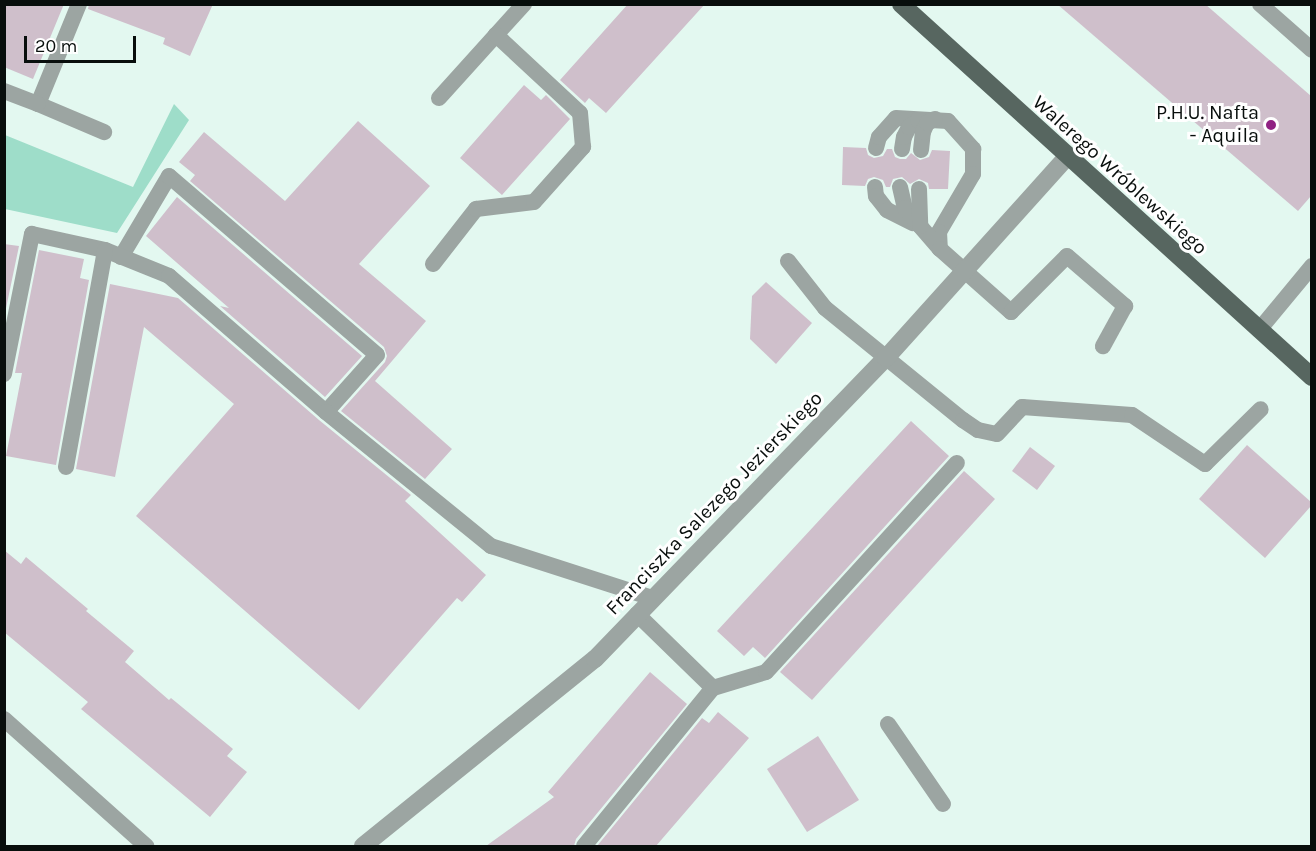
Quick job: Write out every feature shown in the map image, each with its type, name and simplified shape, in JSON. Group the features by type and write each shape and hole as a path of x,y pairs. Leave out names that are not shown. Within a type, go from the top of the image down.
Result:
{"main road":[{"name":"Walerego Wróblewskiego","path":"901,4 1311,377"}],"street":[{"name":"Franciszka Salezego Jezierskiego","path":"363,846 595,659 652,597 886,358 1067,157"}],"lane":[{"path":"38,104 79,4"},
{"path":"439,98 524,4"},
{"path":"1260,4 1311,50"},
{"path":"433,264 476,209 534,202 583,147 580,113 496,35"},
{"path":"4,91 104,132"},
{"path":"876,148 879,137 896,118 948,121 973,149 973,174 939,232 940,249"},
{"path":"902,149 903,137 909,127 918,120 935,119"},
{"path":"921,150 922,132 927,123 935,119"},
{"path":"121,257 169,176 377,355 326,412"},
{"path":"875,187 876,196 887,210 920,226"},
{"path":"900,187 905,208 940,249 1011,312 1067,256 1125,306 1103,346"},
{"path":"919,189 920,226"},
{"path":"4,374 32,234 105,250 169,276 326,412 491,546 652,597"},
{"path":"66,467 105,250"},
{"path":"788,261 825,308 978,430 996,434 1022,407 1132,415 1205,465 1261,409"},
{"path":"1259,330 1311,266"},
{"path":"584,846 713,688 766,672 957,463"},
{"path":"637,614 713,688"},
{"path":"4,719 146,846"},
{"path":"888,724 943,804"}],"green space":[{"path":"174,104 189,120 117,233 5,209 5,135 133,187"}],"building":[{"path":"4,4 64,4 33,79 4,67"},
{"path":"89,4 213,4 190,56 163,44 165,38 88,9"},
{"path":"628,4 705,4 606,113 589,98 585,103 560,80"},
{"path":"1057,4 1205,4 1311,96 1311,196 1298,211"},
{"path":"524,85 541,100 546,95 570,119 502,195 460,158"},
{"path":"358,121 430,186 359,264 426,321 375,381 452,449 425,479 341,411 385,362 387,356 384,347 190,181 195,175 179,162 204,132 285,201"},
{"path":"843,147 866,148 868,155 874,158 883,156 887,149 892,149 895,157 900,159 906,159 911,153 920,160 929,157 932,150 950,151 948,189 929,189 928,183 919,179 910,184 902,177 893,179 890,187 886,187 883,180 874,177 868,179 865,186 842,185"},
{"path":"177,197 362,356 325,397 220,306 229,308 146,236"},
{"path":"4,244 19,246 4,318"},
{"path":"39,250 84,259 80,278 89,280 56,465 6,456 22,373 15,373"},
{"path":"766,282 812,323 776,364 750,339 752,296"},
{"path":"110,284 178,298 319,420 411,495 405,501 486,575 462,602 457,598 359,710 136,516 234,404 144,327 115,477 76,469"},
{"path":"911,421 949,456 765,658 753,647 744,656 717,631"},
{"path":"1247,445 1311,502 1311,506 1265,558 1199,499"},
{"path":"1030,447 1055,466 1037,490 1012,471"},
{"path":"964,471 995,499 812,700 780,672"},
{"path":"4,550 21,564 26,557 88,609 86,611 134,651 125,662 169,700 171,698 233,749 227,756 247,772 210,817 81,709 88,702 4,632"},
{"path":"650,672 687,704 576,839 574,846 486,846 554,797 548,792"},
{"path":"718,712 749,738 656,846 597,846 702,718 709,723"},
{"path":"818,736 859,800 807,832 767,769"}],"place":[{"name":"P.H.U. Nafta - Aquila","path":"1271,125"}]}
